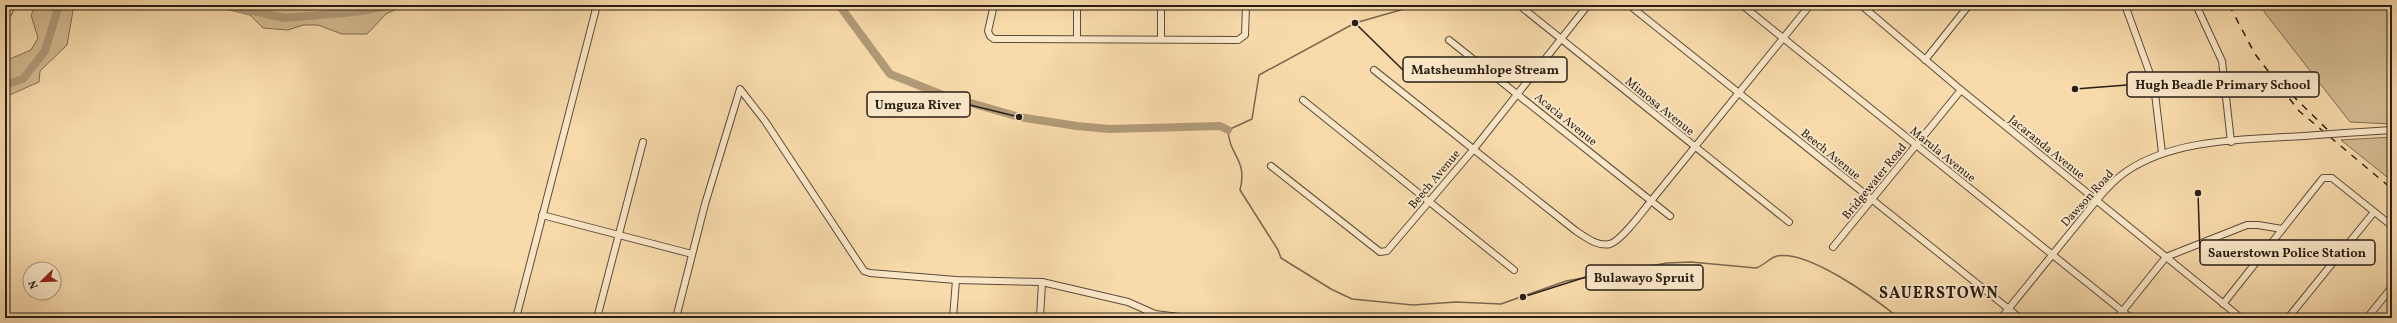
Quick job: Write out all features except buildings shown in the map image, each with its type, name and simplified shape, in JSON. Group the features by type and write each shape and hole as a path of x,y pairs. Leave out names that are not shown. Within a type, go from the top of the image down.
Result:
{"street":[{"path":"5,14 8,14 12,5"},
{"path":"516,318 597,5"},
{"path":"994,5 988,31 990,36 994,39 1241,39 1245,35 1246,5"},
{"path":"1077,5 1078,39"},
{"path":"1161,5 1161,39"},
{"name":"Mimosa Avenue","path":"1519,5 1789,222"},
{"name":"Beech Avenue","path":"1271,166 1380,252 1387,251 1473,150 1516,93 1588,5"},
{"name":"Beech Avenue","path":"1629,5 2020,318"},
{"name":"Marula Avenue","path":"1742,5 1916,147 2131,318"},
{"path":"1374,70 1576,231 1589,240 1603,245 1614,242 1651,201 1810,5"},
{"name":"Jacaranda Avenue","path":"1861,5 1925,60 2096,201 2242,318"},
{"path":"1925,60 1968,5"},
{"path":"2125,5 2154,85 2162,153"},
{"path":"2196,5 2222,61 2231,142"},
{"name":"Acacia Avenue","path":"1448,40 1670,216"},
{"path":"676,318 713,178 740,89 765,121 864,271 870,273 956,280 1042,282 1128,302 1155,316 1187,318"},
{"name":"Bridgewater Road","path":"1833,247 1961,90"},
{"path":"1303,100 1428,203 1514,270"},
{"name":"Dawson Road","path":"2001,318 2112,183 2126,172 2162,153 2185,147 2231,142 2392,130"},
{"path":"597,318 643,142"},
{"path":"2223,304 2321,180 2332,178 2392,226"},
{"path":"2288,318 2374,212"},
{"path":"542,215 692,254"},
{"path":"2117,318 2166,257 2247,225 2258,225 2282,229"},
{"path":"953,318 956,280"},
{"path":"1040,318 1042,282"},
{"path":"2367,318 2392,287"}],"shaded area":[{"path":"36,5 74,5 67,45 40,71 39,82 5,97 5,61 31,50 38,38 31,15"},
{"path":"209,5 405,5 386,14 367,34 342,34 318,25 303,25 288,30 263,28 250,15"},
{"path":"2261,5 2392,5 2392,124 2350,122 2265,13"},
{"path":"2392,137 2392,181 2341,140"}],"waterway":[{"path":"5,85 23,79 45,51 59,5"},
{"path":"224,5 285,18 355,12 393,5"},
{"path":"839,5 890,74 943,95 1019,117 1077,126 1109,129 1220,126 1228,130"},
{"path":"1418,5 1355,23 1259,75 1252,119 1228,130 1231,146 1242,171 1240,190 1278,250 1281,258 1331,289 1352,299 1413,305 1456,302 1501,304 1566,281 1667,263 1691,262 1756,268 1774,257 1790,256 1806,260 1841,277 1899,318"}],"railway":[{"path":"2229,5 2255,54 2299,111 2392,189"},
{"path":"2292,95 2335,137"}],"place":[{"name":"Matsheumhlope Stream","path":"1355,23"},
{"name":"Hugh Beadle Primary School","path":"2075,89"},
{"name":"Umguza River","path":"1019,117"},
{"name":"Sauerstown Police Station","path":"2198,193"},
{"name":"Bulawayo Spruit","path":"1523,297"}],"district":[{"name":"SAUERSTOWN","path":"1939,292"}]}
